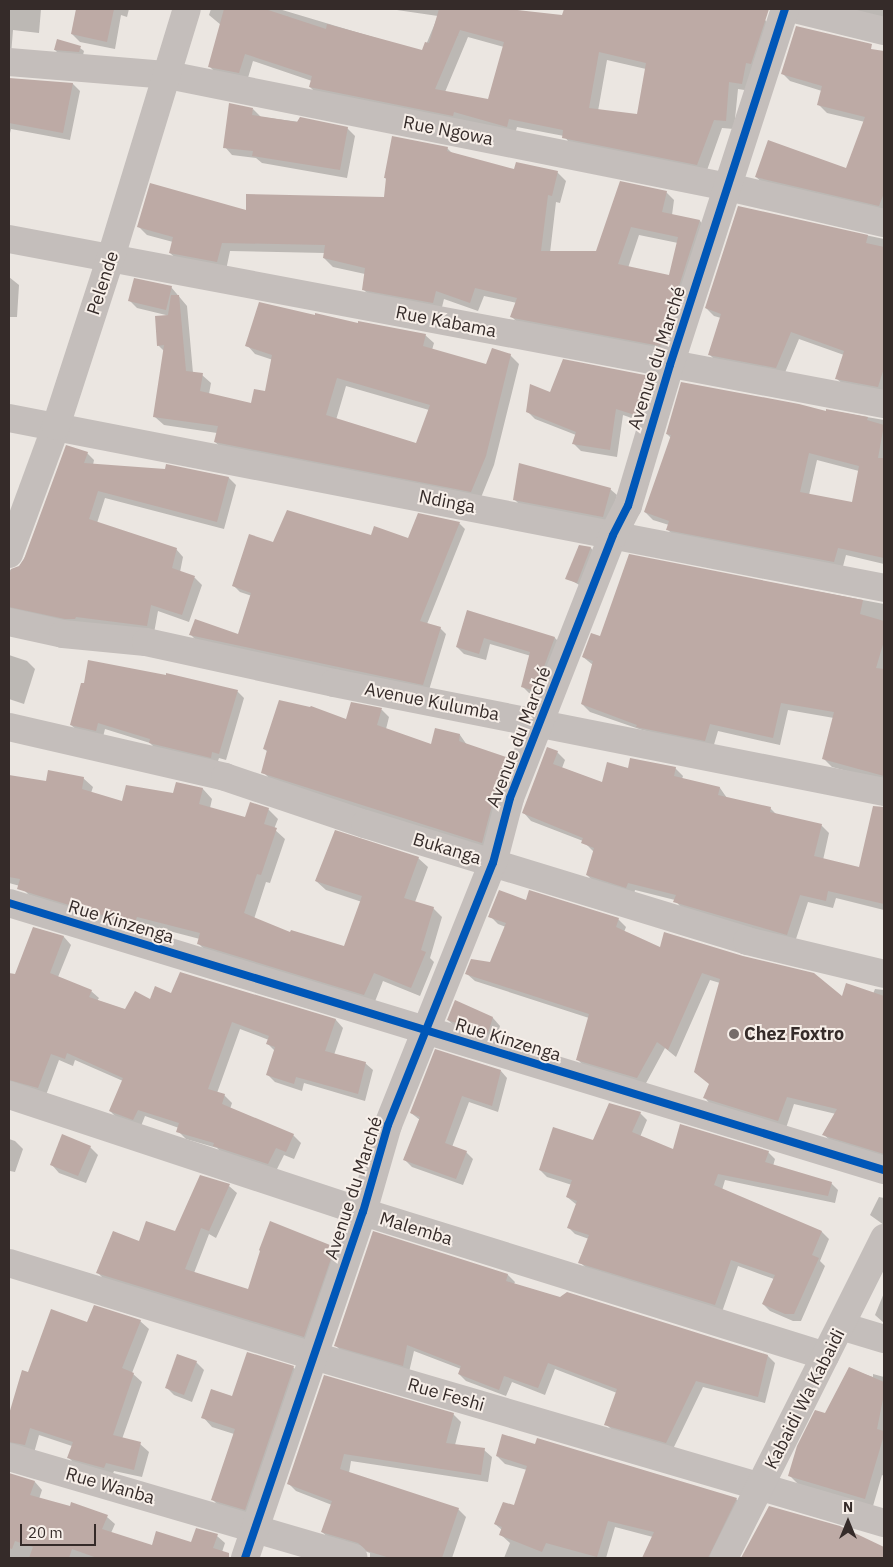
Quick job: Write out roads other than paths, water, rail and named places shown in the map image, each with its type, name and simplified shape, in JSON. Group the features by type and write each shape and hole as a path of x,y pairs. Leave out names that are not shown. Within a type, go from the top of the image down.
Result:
{"street":[{"name":"Pelende","path":"9,554 56,426 111,257 187,9"},
{"name":"Avenue du Marché","path":"245,1558 364,1212 388,1125 493,863 510,798 613,534 628,506 670,365 785,9"},
{"path":"794,9 884,31"},
{"name":"Rue Ngowa","path":"9,62 168,75 728,187 884,223"},
{"name":"Rue Kabama","path":"9,239 884,404"},
{"name":"Ndinga","path":"9,418 884,588"},
{"name":"Avenue Kulumba","path":"9,622 63,634 146,642 334,683 540,722 884,792"},
{"name":"Bukanga","path":"9,727 225,778 365,824 747,941 884,974"},
{"name":"Rue Kinzenga","path":"9,903 884,1170"},
{"name":"Malemba","path":"9,1094 364,1212 826,1356"},
{"name":"Kabaidi Wa Kabaidi","path":"724,1558 884,1238"},
{"name":"Rue Feshi","path":"9,1263 314,1356 884,1523"},
{"path":"841,1326 884,1339"},
{"name":"Rue Wanba","path":"9,1457 354,1558"}],"place":[{"name":"Chez Foxtro","path":"734,1034"}]}
